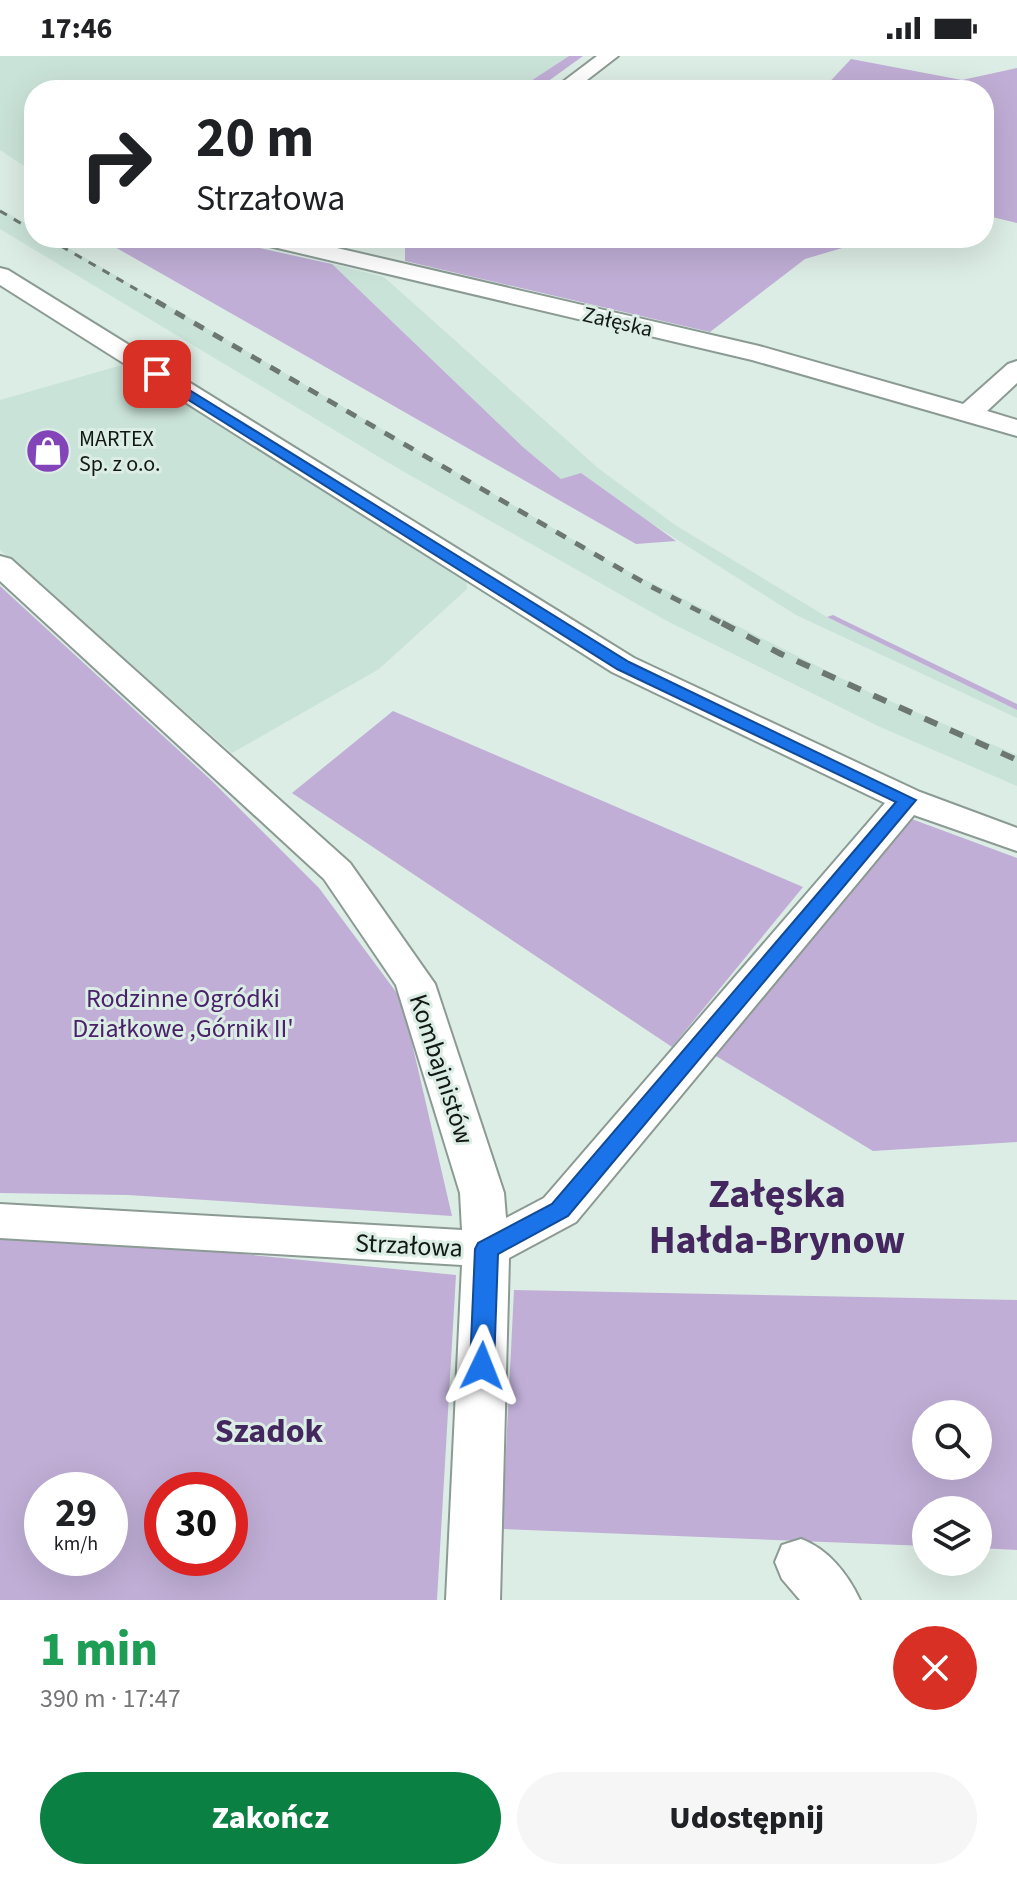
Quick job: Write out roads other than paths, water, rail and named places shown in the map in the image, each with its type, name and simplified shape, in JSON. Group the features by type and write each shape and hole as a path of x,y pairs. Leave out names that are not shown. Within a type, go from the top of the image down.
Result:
{"street":[{"path":"576,80 609,56"},
{"name":"Załęska","path":"308,248 759,354 1017,428"},
{"path":"389,248 389,267"},
{"path":"0,275 623,665 907,800 1017,840"},
{"path":"968,414 1017,369"},
{"name":"Kombajnistów","path":"0,565 337,871 415,984 482,1193 486,1249 473,1600"},
{"name":"Strzałowa","path":"0,1221 486,1249 560,1210 907,800"}],"railway":[{"path":"0,211 24,225"},
{"path":"64,248 160,303"},
{"path":"156,301 650,586 726,625"},
{"path":"722,623 781,654 1017,760"}],"place":[{"name":"MARTEX Sp. z o.o.","path":"48,451"}],"district":[{"name":"Załęska Hałda-Brynow","path":"777,1216"},
{"name":"Szadok","path":"269,1430"}],"park label":[{"name":"Rodzinne Ogródki Działkowe ,Górnik II'","path":"183,1013"}]}
